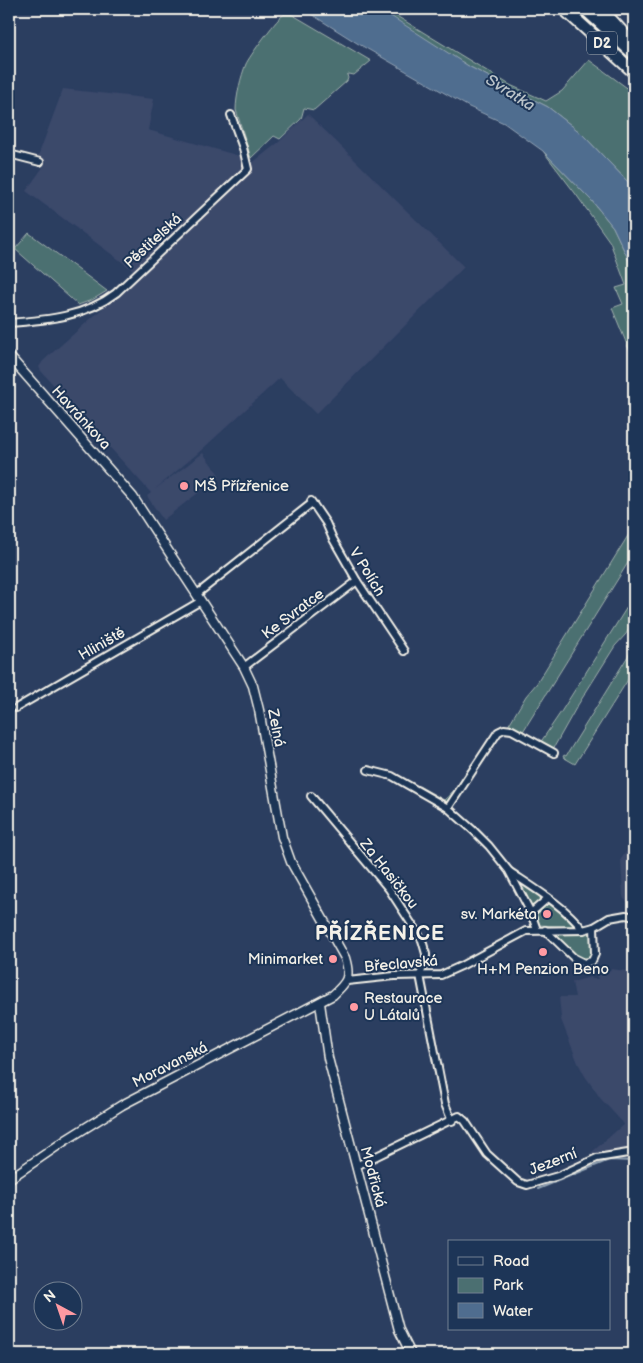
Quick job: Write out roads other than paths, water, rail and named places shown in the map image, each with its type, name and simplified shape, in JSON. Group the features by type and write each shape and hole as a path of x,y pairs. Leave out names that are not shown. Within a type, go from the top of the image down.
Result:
{"highway":[{"name":"D2","path":"585,9 634,54"},
{"path":"601,9 634,45"},
{"name":"D2","path":"565,10 634,72"}],"street":[{"name":"Pěstitelská","path":"9,323 40,321 64,316 94,307 116,293 248,169 243,148 231,115"},
{"path":"9,154 40,162"},
{"name":"Havránkova","path":"9,356 133,497"},
{"name":"Zelná","path":"133,497 244,667 253,686 282,836 291,862 345,958 348,968 347,981"},
{"name":"V Polích","path":"199,598 311,502 326,523 357,581 404,651"},
{"name":"Ke Svratce","path":"244,667 357,581"},
{"name":"Hliniště","path":"16,708 199,598"},
{"path":"448,808 498,732 504,729 512,730 554,753"},
{"path":"368,770 392,776 448,808 489,846 509,871 531,913 537,930"},
{"name":"Za Hasičkou","path":"312,796 389,889 422,940 426,960 420,975"},
{"path":"509,871 548,898 577,922 582,930"},
{"path":"531,913 548,898"},
{"name":"Břeclavská","path":"347,981 444,974 526,931 582,930 594,927 609,918 626,915 634,917"},
{"path":"545,930 574,958 584,963 592,961 595,954 594,927"},
{"path":"356,1166 452,1121 445,1104 420,975"},
{"name":"Moravanská","path":"9,1179 122,1105 320,1003 333,995 347,981"},
{"name":"Modřická","path":"320,1003 328,1058 399,1330 411,1354"},
{"name":"Jezerní","path":"452,1121 460,1116 466,1121 487,1154 518,1182 527,1185 558,1176 597,1158 634,1152"}],"water":[{"name":"Svratka","path":"303,9 377,9 386,13 470,67 548,107 581,133 629,183 634,196 634,271 613,227 592,201 543,151 504,123 469,107 357,43"}],"waterway":[{"path":"538,1189 609,1160 634,1161"}],"place":[{"name":"MŠ Přízřenice","path":"184,486"},
{"name":"sv. Markéta","path":"547,914"},
{"name":"H+M Penzion Beno","path":"543,952"},
{"name":"Minimarket","path":"333,959"},
{"name":"Restaurace U Látalů","path":"354,1007"}],"district":[{"name":"PŘÍZŘENICE","path":"380,934"}]}
